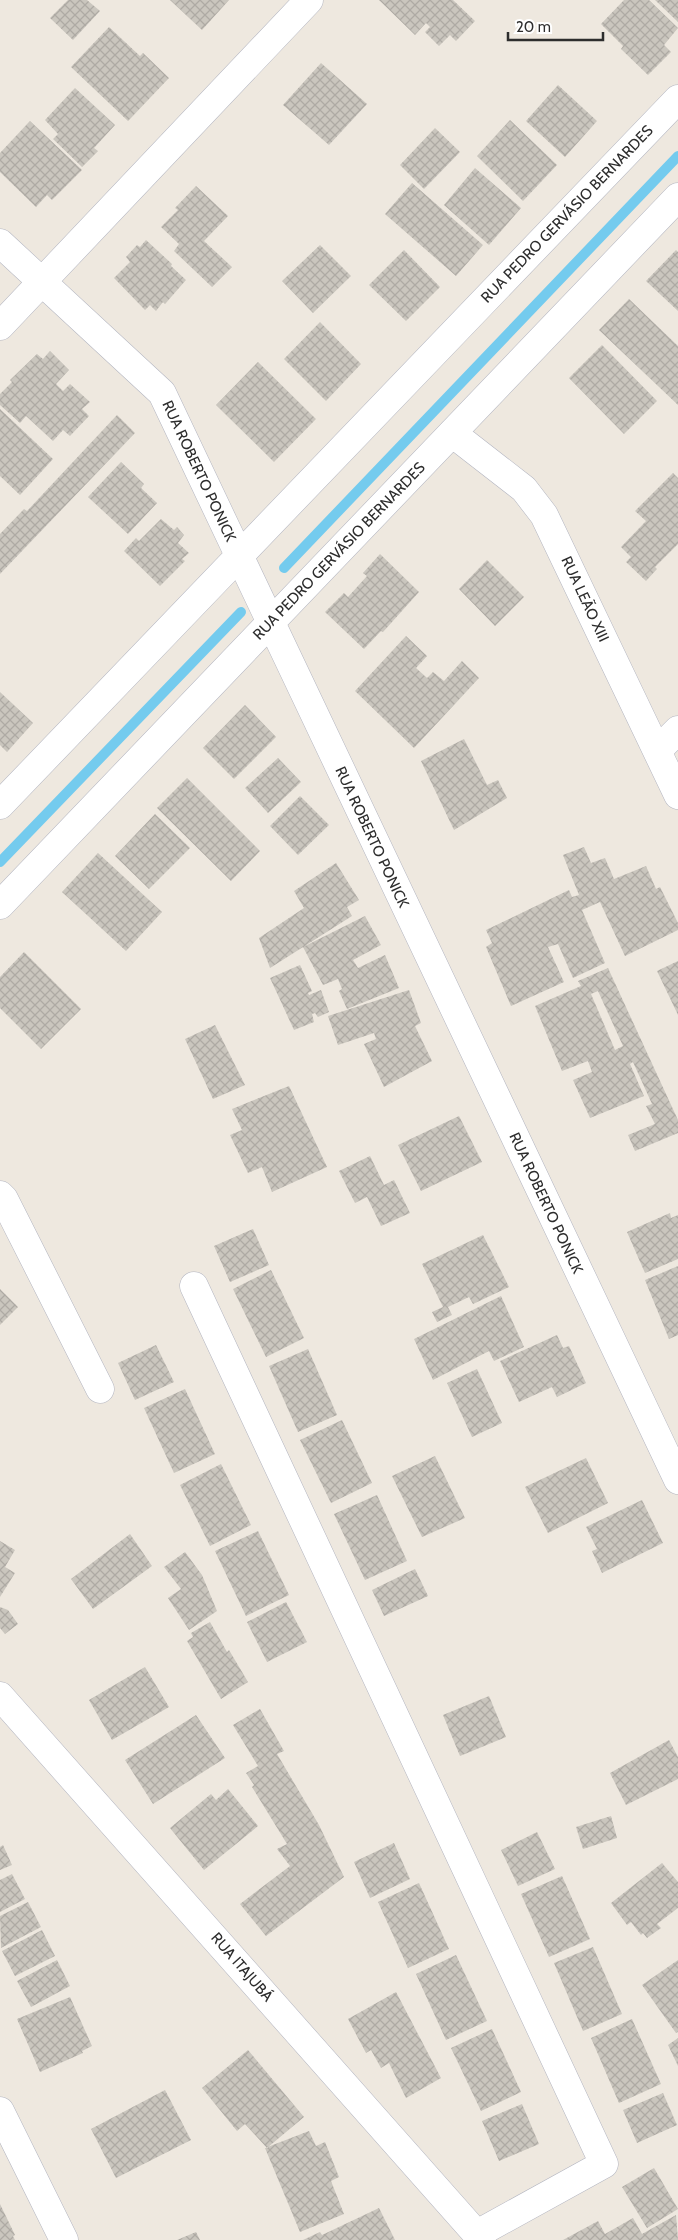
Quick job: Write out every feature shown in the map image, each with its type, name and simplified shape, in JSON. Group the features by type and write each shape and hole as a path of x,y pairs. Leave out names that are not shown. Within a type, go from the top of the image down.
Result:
{"street":[{"path":"0,326 309,0"},
{"name":"RUA PEDRO GERVÁSIO BERNARDES","path":"0,805 238,555 678,99"},
{"name":"RUA PEDRO GERVÁSIO BERNARDES","path":"0,905 678,196"},
{"name":"RUA ROBERTO PONICK","path":"0,243 49,275 162,393 678,1480"},
{"name":"RUA LEÃO XIII","path":"452,433 524,490 544,515 678,795"},
{"path":"657,751 678,730"},
{"path":"0,1195 4,1199 100,1389"},
{"path":"194,1286 604,2164 480,2237"},
{"name":"RUA ITAJUBÁ","path":"0,1696 480,2237"},
{"path":"0,2110 64,2240"}],"building":[{"path":"68,0 87,0 100,11 73,40 50,18"},
{"path":"170,0 229,0 202,30"},
{"path":"379,0 453,0 475,21 456,41 450,35 439,46 425,32 430,27 426,23 415,35"},
{"path":"624,0 649,0 678,28 664,45 671,52 648,75 621,49 623,46 601,24"},
{"path":"655,0 678,0 678,22"},
{"path":"109,27 140,56 143,53 169,78 128,121 71,67"},
{"path":"321,63 367,104 329,145 283,105"},
{"path":"558,85 597,121 565,157 526,121"},
{"path":"75,88 115,125 94,148 98,151 82,167 53,139 58,134 45,120"},
{"path":"510,120 557,165 523,201 477,156"},
{"path":"30,121 82,170 52,200 47,195 36,207 0,172 0,153"},
{"path":"435,128 460,152 424,189 400,165"},
{"path":"475,168 521,208 489,245 444,205"},
{"path":"412,183 483,245 456,276 385,214"},
{"path":"196,186 228,216 204,241 232,267 212,287 174,251 179,244 161,227 178,210 175,208"},
{"path":"146,240 186,280 165,304 163,302 156,311 150,305 145,310 114,278 130,262 126,257 137,245 140,247"},
{"path":"320,245 351,276 313,313 282,281"},
{"path":"404,250 440,287 406,321 369,285"},
{"path":"676,250 678,252 678,311 646,281"},
{"path":"629,299 678,346 678,405 599,330"},
{"path":"320,322 361,364 326,401 284,359"},
{"path":"602,345 657,401 624,434 569,378"},
{"path":"50,351 69,370 56,384 63,391 70,384 90,402 82,409 89,416 70,436 63,430 53,441 26,416 20,423 0,405 0,394 12,382 10,380 37,354 43,359"},
{"path":"258,362 316,419 274,462 216,405"},
{"path":"0,409 53,459 20,495 0,476"},
{"path":"117,415 135,433 0,574 0,534 24,509 27,511"},
{"path":"121,462 144,484 141,488 157,503 128,534 88,497"},
{"path":"673,473 678,478 678,544 655,567 657,569 646,581 626,562 631,557 621,547 646,521 635,511"},
{"path":"161,519 174,530 177,527 184,535 178,543 189,553 182,559 185,561 160,586 124,551 136,538 139,541"},
{"path":"380,554 419,592 383,632 381,631 364,649 325,612 344,593 348,597 367,576 363,573"},
{"path":"487,560 524,597 495,626 459,589"},
{"path":"406,636 427,656 416,668 427,678 433,672 444,681 462,661 479,678 414,748 355,691"},
{"path":"0,692 33,723 7,752 0,745"},
{"path":"245,705 276,737 234,779 203,748"},
{"path":"464,739 487,785 498,780 507,798 454,830 421,761"},
{"path":"278,758 301,782 268,813 245,788"},
{"path":"187,778 260,851 231,881 157,808"},
{"path":"300,796 329,825 298,855 270,826"},
{"path":"155,814 190,848 149,889 115,856"},
{"path":"584,847 591,863 605,858 614,879 646,866 656,889 660,887 678,923 678,930 625,956 600,902 582,910 605,963 573,978 558,944 548,947 564,982 511,1006 486,947 492,943 486,930 569,890 572,897 579,895 563,855"},
{"path":"98,853 162,912 126,951 62,892"},
{"path":"336,863 359,900 347,907 352,916 270,968 259,938 304,908 294,891"},
{"path":"365,916 381,945 353,960 358,968 385,955 399,988 347,1009 339,991 342,989 338,979 323,985 303,947"},
{"path":"24,952 81,1009 41,1049 0,1008 0,977"},
{"path":"678,961 678,1015 657,971"},
{"path":"300,965 312,991 308,993 309,995 321,990 329,1012 318,1017 315,1013 312,1014 314,1022 294,1030 270,978"},
{"path":"608,968 678,1120 678,1133 635,1151 628,1135 655,1124 646,1106 652,1104 633,1062 630,1064 644,1096 590,1118 573,1080 592,1072 588,1061 562,1071 535,1006 581,986 578,981","holes":["598,991 623,1046 615,1050 591,994"]},
{"path":"409,990 421,1023 415,1026 432,1061 384,1087 364,1044 376,1039 374,1033 338,1045 328,1016"},
{"path":"215,1025 245,1085 213,1099 185,1039"},
{"path":"289,1086 327,1167 272,1192 262,1167 248,1173 230,1135 242,1130 232,1109"},
{"path":"459,1116 482,1162 421,1191 398,1145"},
{"path":"370,1156 384,1185 394,1180 410,1213 381,1226 367,1197 355,1203 339,1171"},
{"path":"670,1213 671,1218 678,1215 678,1259 645,1273 627,1232"},
{"path":"253,1229 269,1265 230,1282 214,1246"},
{"path":"483,1235 509,1287 473,1304 469,1297 448,1307 452,1315 437,1322 432,1312 443,1307 422,1264"},
{"path":"678,1266 678,1335 669,1339 645,1280"},
{"path":"271,1270 304,1338 266,1357 233,1289"},
{"path":"0,1289 18,1307 0,1325"},
{"path":"501,1296 524,1347 494,1361 489,1351 433,1380 414,1339"},
{"path":"557,1335 563,1348 569,1346 586,1383 557,1397 552,1387 519,1402 500,1361"},
{"path":"156,1345 174,1382 135,1400 118,1363"},
{"path":"308,1349 337,1415 298,1432 269,1366"},
{"path":"477,1369 502,1423 472,1437 447,1383"},
{"path":"185,1389 215,1454 174,1473 144,1408"},
{"path":"342,1420 372,1483 331,1503 300,1440"},
{"path":"435,1456 465,1518 422,1537 392,1476"},
{"path":"586,1458 608,1503 548,1533 525,1487"},
{"path":"221,1464 251,1525 210,1546 180,1485"},
{"path":"377,1495 407,1561 365,1580 334,1514"},
{"path":"642,1500 663,1543 602,1573 592,1551 597,1549 586,1527"},
{"path":"258,1531 289,1595 246,1616 215,1551"},
{"path":"130,1534 152,1566 93,1609 71,1579"},
{"path":"0,1541 15,1550 5,1567 15,1573 0,1597"},
{"path":"185,1552 202,1575 217,1611 189,1630 168,1598 181,1589 164,1567"},
{"path":"415,1569 428,1596 384,1616 372,1590"},
{"path":"286,1602 307,1642 267,1662 247,1622"},
{"path":"0,1607 8,1610 18,1624 5,1634 0,1628"},
{"path":"210,1622 227,1652 229,1650 248,1682 221,1699 187,1641 193,1637 191,1633"},
{"path":"145,1667 169,1707 112,1740 89,1700"},
{"path":"489,1696 506,1737 460,1756 443,1715"},
{"path":"260,1709 284,1751 277,1754 319,1825 344,1877 266,1936 240,1904 290,1866 277,1849 287,1844 252,1787 254,1785 246,1773 258,1766 233,1725"},
{"path":"196,1715 225,1758 153,1804 125,1760"},
{"path":"669,1740 678,1757 678,1779 626,1805 610,1773"},
{"path":"228,1789 258,1826 204,1870 170,1828 211,1794 216,1800"},
{"path":"611,1816 617,1838 583,1849 576,1827"},
{"path":"537,1832 555,1869 518,1886 501,1850"},
{"path":"394,1843 410,1879 370,1898 354,1862"},
{"path":"3,1845 12,1865 0,1870 0,1847"},
{"path":"662,1863 678,1882 678,1908 657,1924 661,1928 647,1938 643,1933 641,1935 631,1922 627,1925 611,1903"},
{"path":"12,1874 25,1899 0,1912 0,1880"},
{"path":"562,1876 590,1939 549,1957 521,1894"},
{"path":"419,1883 449,1949 408,1968 378,1902"},
{"path":"28,1902 41,1927 1,1948 0,1916"},
{"path":"42,1930 55,1956 15,1976 2,1951"},
{"path":"593,1947 622,2014 583,2031 554,1963"},
{"path":"456,1955 487,2021 446,2040 416,1974"},
{"path":"57,1960 70,1986 31,2007 17,1981"},
{"path":"678,1960 678,2032 676,2033 642,1985"},
{"path":"396,1992 441,2078 406,2098 389,2063 381,2068 371,2050 366,2053 348,2019"},
{"path":"70,1997 92,2046 82,2051 83,2053 40,2072 17,2019"},
{"path":"632,2019 661,2084 619,2103 591,2038"},
{"path":"492,2029 521,2092 481,2111 451,2048"},
{"path":"678,2038 678,2066 668,2045"},
{"path":"248,2050 304,2117 267,2148 245,2124 237,2131 202,2088"},
{"path":"165,2090 191,2140 116,2178 91,2129"},
{"path":"663,2093 677,2125 637,2143 623,2110"},
{"path":"522,2104 539,2144 499,2161 482,2121"},
{"path":"309,2131 316,2146 325,2142 339,2177 331,2181 344,2214 300,2232 265,2148"},
{"path":"654,2168 678,2209 647,2228 622,2187"},
{"path":"0,2204 15,2235 13,2236 15,2240 0,2240"},
{"path":"379,2208 395,2240 303,2240 320,2232 322,2235"},
{"path":"676,2215 678,2240 563,2240 598,2221 605,2234 633,2218 642,2234"},
{"path":"196,2232 200,2240 177,2240"}],"waterway":[{"path":"284,568 678,156"},
{"path":"0,862 241,612"}]}
